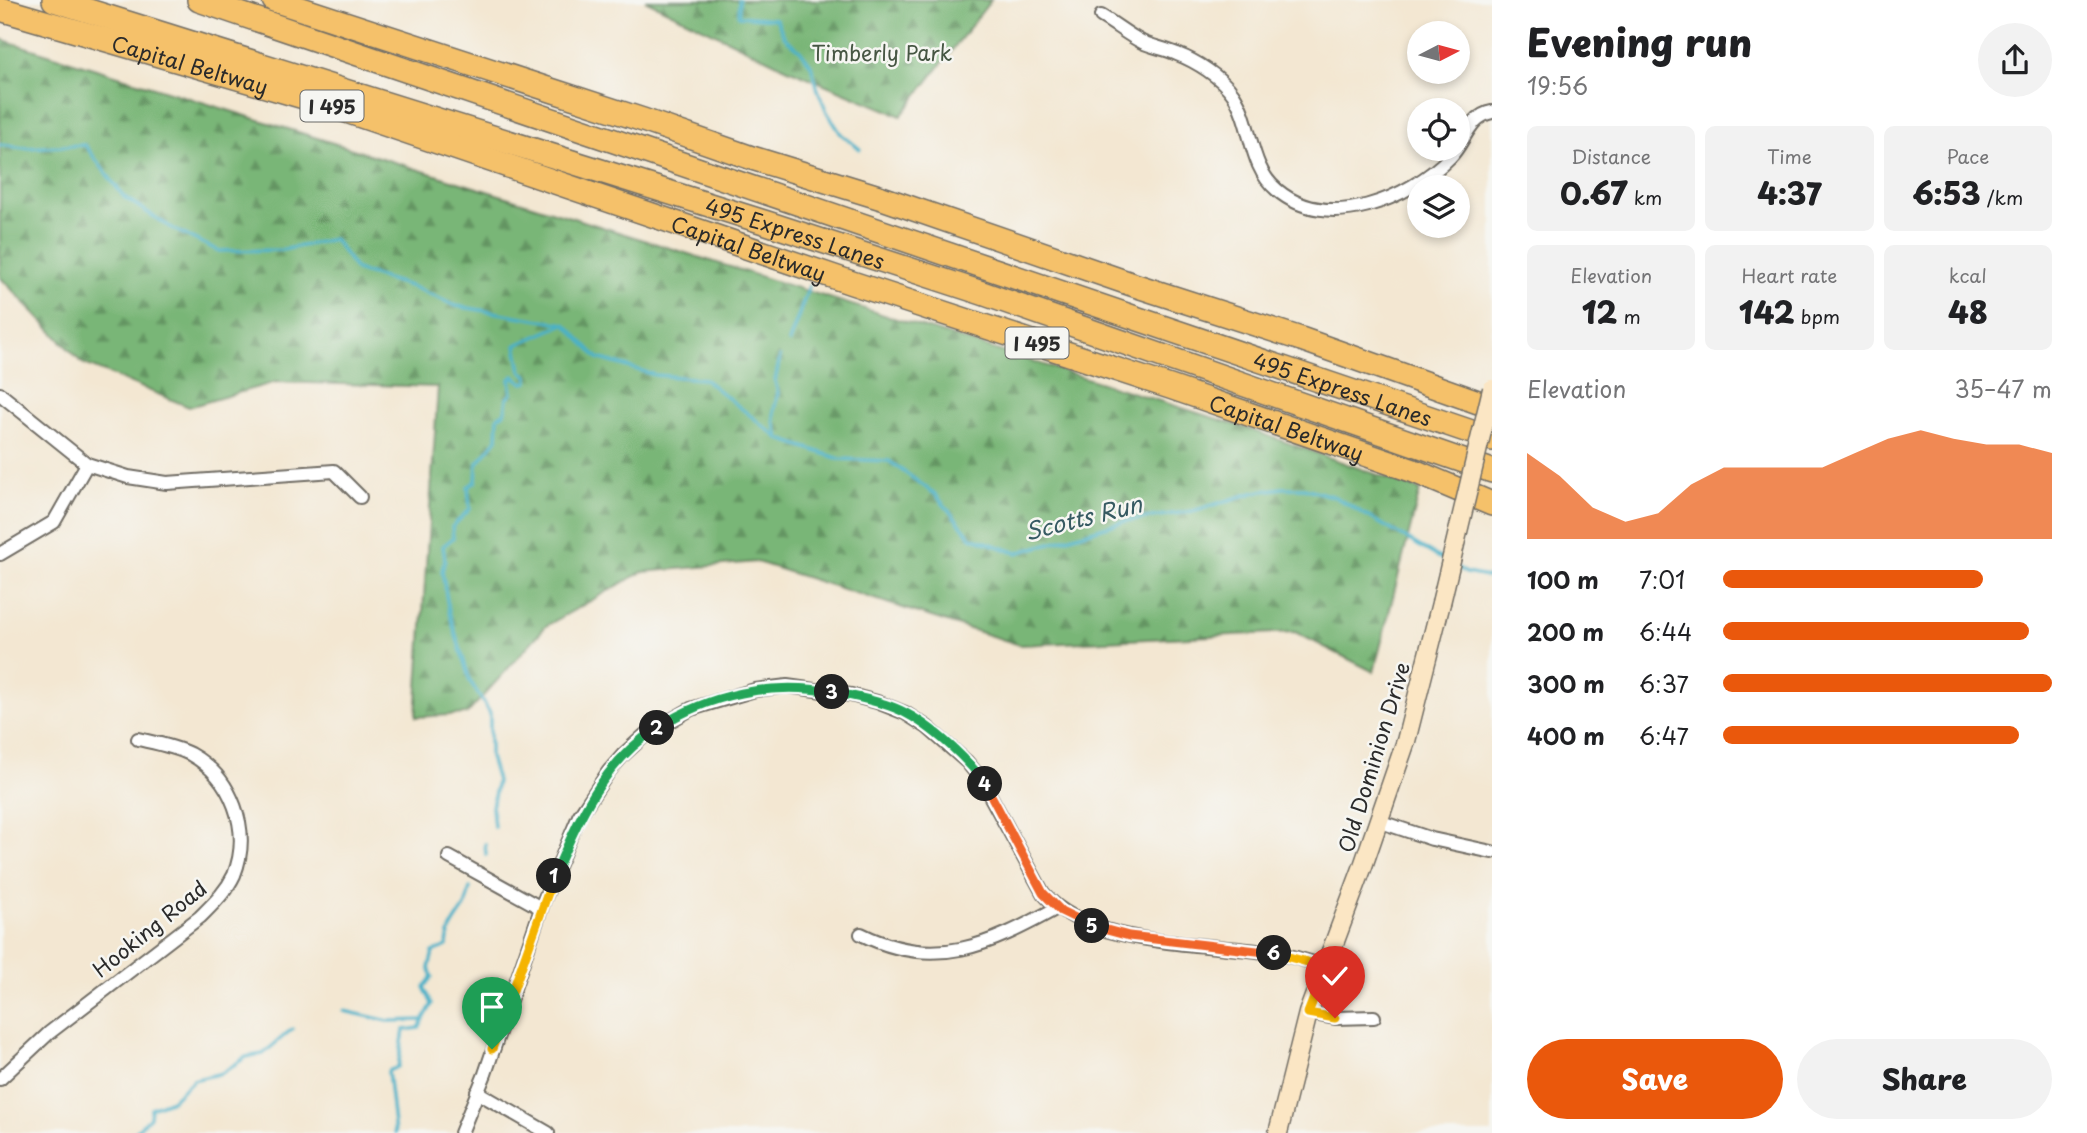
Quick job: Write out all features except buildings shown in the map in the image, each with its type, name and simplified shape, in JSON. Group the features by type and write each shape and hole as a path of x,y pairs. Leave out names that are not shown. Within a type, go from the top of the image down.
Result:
{"highway":[{"name":"495 Express Lanes","path":"54,0 969,289 1492,471"},
{"name":"495 Express Lanes","path":"199,0 1492,439"},
{"path":"274,0 752,158 882,198 1301,339 1492,407"},
{"name":"Capital Beltway","path":"0,9 327,104 852,283 1196,396 1413,471 1492,504"}],"main road":[{"name":"Old Dominion Drive","path":"1278,1133 1308,1013 1406,741 1492,390"}],"street":[{"path":"1101,16 1145,43 1188,58 1227,86 1239,106 1264,175 1284,197 1314,209 1349,209 1400,193 1449,159 1471,124 1478,117 1492,112"},
{"path":"0,394 87,464 128,477 167,483 334,471 360,497"},
{"path":"0,554 54,522 87,464"},
{"path":"461,1133 541,908 579,816 609,771 645,735 691,709 754,690 787,686 822,690 877,702 905,713 927,727 967,762 981,779 1043,893 1057,908 1075,919 1129,936 1285,955 1326,967"},
{"name":"Hooking Road","path":"0,1079 49,1033 200,917 219,898 234,874 240,850 240,824 229,793 216,775 191,755 176,748 138,739"},
{"path":"1378,821 1432,839 1492,852"},
{"path":"449,857 541,908"},
{"path":"861,934 912,951 961,949 1008,935 1057,908"},
{"path":"1308,1013 1335,1018 1374,1017"},
{"path":"477,1092 548,1133"}],"green space":[{"name":"Timberly Park","path":"645,0 991,0 901,116 788,69"},
{"path":"0,39 1246,428 1420,490 1374,672 1295,632 1020,645 757,562 642,572 546,626 467,714 416,717 438,387 276,382 189,407 82,363 0,277"}],"waterway":[{"path":"739,0 739,16 776,19 785,38 800,50 811,65 827,112 841,134 860,149"},
{"name":"Scotts Run","path":"0,145 25,148 85,145 124,197 173,229 219,251 282,250 334,239 356,270 413,287 456,306 565,324 598,358 655,375 704,379 780,439 840,459 889,461 935,494 971,537 1017,553 1125,521 1193,511 1256,492 1304,488 1335,497 1445,561"},
{"path":"789,342 809,286"},
{"path":"494,827 492,807 497,781 490,757 490,713 470,681 449,612 442,571 445,560 443,546 453,538 452,527 470,509 468,487 476,481 477,464 497,439 498,417 505,412 507,398 512,394 510,379 514,376 523,383 528,382 528,376 521,371 516,345 562,325"},
{"path":"779,437 774,410 778,393 775,381 780,357"},
{"name":"Scotts Run","path":"1455,566 1466,573 1492,578"},
{"path":"485,844 486,855"},
{"path":"395,1133 388,1071 398,1067 404,1030 419,1028 432,1004 424,987 432,977 429,968 433,952 447,946 450,931 464,908 470,888"},
{"path":"344,1011 389,1021 423,1020"},
{"path":"134,1133 150,1117 151,1108 172,1100 193,1080 222,1073 246,1057 263,1054 292,1029"}],"route":[{"path":"492,1049 544,900 579,816 609,771 645,735 691,709 754,690 787,686 851,695 877,702 896,708 927,727 967,762 981,779 1043,893 1061,911 1101,929 1129,936 1285,955 1326,967 1308,1013 1335,1018"}]}
